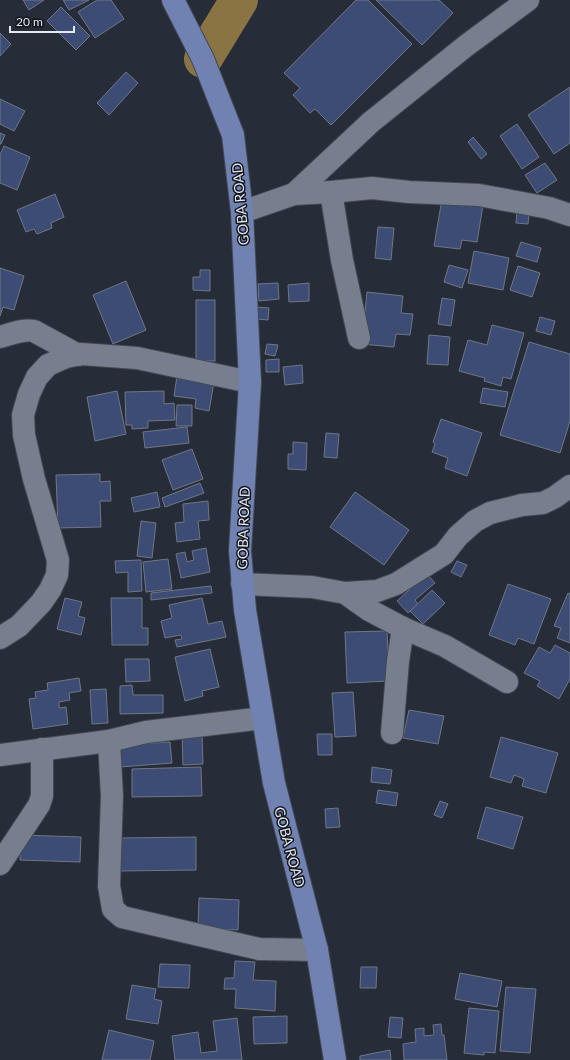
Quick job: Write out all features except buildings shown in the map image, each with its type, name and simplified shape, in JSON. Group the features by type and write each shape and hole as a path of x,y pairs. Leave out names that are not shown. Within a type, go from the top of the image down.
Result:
{"main road":[{"name":"GOBA ROAD","path":"173,0 203,59 233,135 242,212 250,382 240,551 242,584 274,783 317,950 335,1060"}],"street":[{"path":"294,194 371,122 466,46 528,0"},
{"path":"242,212 294,194 372,188 409,192 479,195 549,208 570,214"},
{"path":"331,192 342,260 360,338"},
{"path":"0,337 24,331 34,331 78,355"},
{"path":"0,638 19,626 41,603 50,590 57,574 58,560 34,479 24,435 23,415 29,394 37,376 48,365 66,357 78,355 137,358 250,382"},
{"path":"242,584 312,587 345,593 377,591 396,584 444,554 458,536 475,521 490,512 522,505 544,503 568,489"},
{"path":"345,593 369,610 403,628 445,646 507,682"},
{"path":"392,733 398,661 403,628"},
{"path":"0,755 109,741 146,732 263,718"},
{"path":"109,741 112,796 109,886 111,905 115,912 122,917 259,948 317,950"},
{"path":"0,864 39,805 42,796 42,749"}],"waterway":[{"path":"203,59 239,0"}]}
